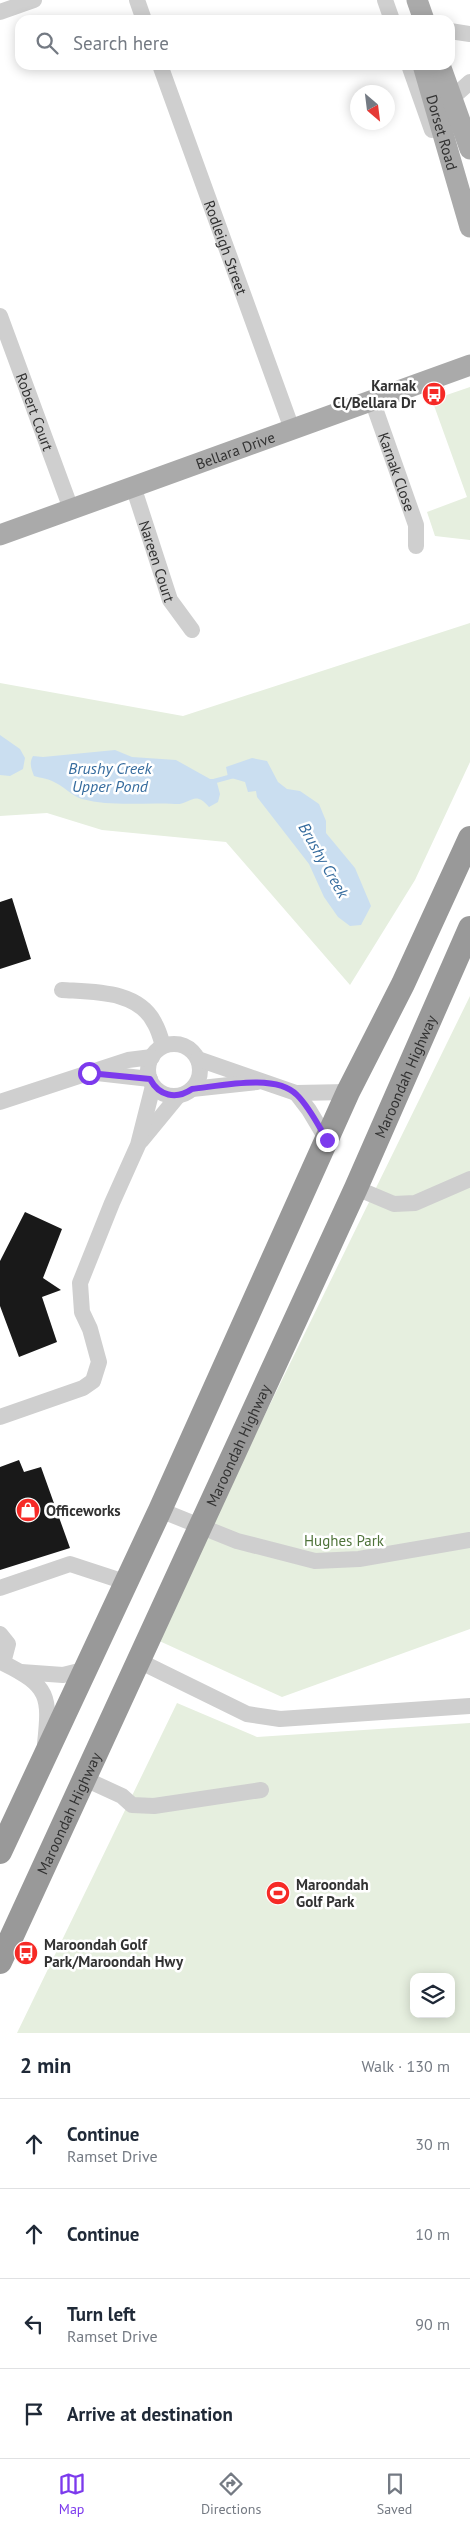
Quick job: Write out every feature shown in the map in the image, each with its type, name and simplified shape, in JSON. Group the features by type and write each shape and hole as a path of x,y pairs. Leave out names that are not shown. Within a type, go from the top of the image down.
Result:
{"highway":[{"path":"0,1852 44,1754 160,1510 348,1092 403,984 470,838"},
{"name":"Maroondah Highway","path":"0,1962 356,1188 470,928"}],"main road":[{"path":"405,0 409,15"},
{"path":"417,0 422,15"},
{"name":"Dorset Road","path":"424,70 470,227"},
{"name":"Dorset Road","path":"442,70 470,149"},
{"name":"Bellara Drive","path":"0,535 470,365"}],"street":[{"path":"0,12 34,0"},
{"path":"137,0 142,15"},
{"path":"385,0 390,15"},
{"path":"455,32 470,34"},
{"name":"Rodleigh Street","path":"162,70 292,428"},
{"path":"411,70 434,135 448,152"},
{"path":"452,98 470,82"},
{"name":"Robert Court","path":"0,316 71,509"},
{"name":"Karnak Close","path":"372,400 416,525 416,546"},
{"name":"Nareen Court","path":"133,486 170,600 192,630"},
{"path":"62,990 116,994 142,1008 155,1023 157,1052 148,1071 152,1082 164,1094 265,1081"},
{"path":"0,1102 179,1044 194,1052 198,1059 200,1075 138,1145"},
{"path":"198,1059 296,1093 348,1092"},
{"path":"89,1073 152,1082"},
{"path":"0,1417 83,1388 93,1381 99,1362 90,1329 82,1312 80,1283 138,1145 152,1082"},
{"path":"296,1093 327,1140"},
{"path":"356,1188 394,1204 401,1204 415,1202 470,1179"},
{"path":"160,1510 237,1541 315,1561 359,1559 470,1540"},
{"path":"0,1588 70,1564 125,1582"},
{"path":"0,1634 8,1644 4,1663 22,1672 46,1696 49,1707 44,1754"},
{"path":"138,1661 247,1714 280,1719 470,1706"},
{"path":"22,1672 63,1675 84,1670"},
{"path":"85,1779 122,1796 132,1805 140,1806 154,1806 261,1790"}],"green space":[{"path":"470,387 470,540 435,536 427,512 467,497 432,400"},
{"path":"470,623 470,762 415,880 350,985 226,842 102,830 47,813 0,816 0,683 183,716"},
{"name":"Hughes Park","path":"470,996 470,1629 282,1697 155,1639"},
{"name":"Maroondah Golf Park","path":"177,1703 257,1737 470,1723 470,2033 17,2033"}],"water":[{"name":"Brushy Creek Upper Pond","path":"0,735 20,749 25,758 23,769 10,776 0,775"},
{"name":"Brushy Creek Upper Pond","path":"115,750 132,757 176,760 210,779 216,779 220,794 218,802 209,807 196,798 180,804 117,804 82,799 51,780 34,776 31,768 33,756 43,757"},
{"path":"252,758 267,761 278,782 287,789 300,791 319,804 326,821 326,833 355,868 371,906 361,925 350,926 338,917 324,897 309,864 257,797 256,791 248,792 245,782 228,777 226,767"}],"building":[{"path":"12,898 31,959 0,969 0,902"},
{"path":"25,1212 62,1229 43,1278 61,1290 42,1297 57,1342 19,1357 0,1306 0,1261"},
{"name":"Officeworks","path":"19,1460 24,1472 41,1467 70,1548 0,1570 0,1467"}],"waterway":[{"name":"Brushy Creek","path":"211,782 233,776"}],"place":[{"name":"Karnak Cl/Bellara Dr","path":"434,394"},
{"name":"Officeworks","path":"28,1510"},
{"name":"Maroondah Golf Park","path":"278,1893"},
{"name":"Maroondah Golf Park/Maroondah Hwy","path":"26,1953"}],"route":[{"path":"89,1073 150,1079 153,1086 164,1094 171,1096 178,1096 192,1089 265,1081 296,1093 327,1140"}]}
